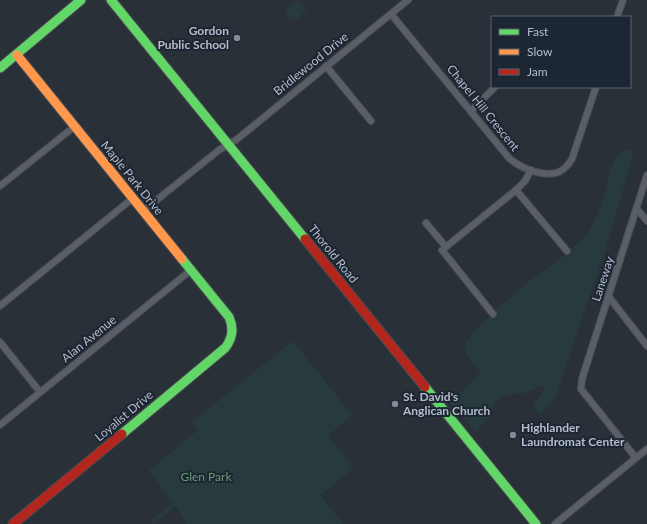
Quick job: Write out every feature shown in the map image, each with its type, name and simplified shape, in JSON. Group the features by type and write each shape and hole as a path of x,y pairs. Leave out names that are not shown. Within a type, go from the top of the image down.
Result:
{"street":[{"path":"0,68 81,0"},
{"name":"Thorold Road","path":"111,0 536,524"},
{"name":"Bridlewood Drive","path":"144,211 408,0"},
{"path":"617,16 623,0"},
{"name":"Chapel Hill Crescent","path":"391,14 509,158 514,163 531,170 550,174 559,172 567,167 572,159 596,88"},
{"name":"Maple Park Drive","path":"17,55 229,317"},
{"path":"326,66 371,121"},
{"path":"471,111 494,88"},
{"path":"0,186 75,126"},
{"path":"493,314 442,250 516,190 525,181 531,170"},
{"name":"Laneway","path":"636,458 581,389 582,380 647,175"},
{"path":"516,190 566,251"},
{"path":"0,306 133,198"},
{"path":"637,209 647,221"},
{"path":"426,223 446,247"},
{"name":"Alan Avenue","path":"0,425 191,270"},
{"path":"609,298 647,346"},
{"name":"Loyalist Drive","path":"13,524 224,348 230,341 232,333 232,324 229,317"},
{"path":"0,342 40,392"},
{"path":"555,524 647,450"}],"green space":[{"path":"297,2 301,2 306,8 305,12 296,20 289,18 285,9"},
{"path":"626,149 632,150 633,156 604,254 555,397 540,414 535,411 534,404 545,388 542,386 522,394 515,393 507,395 495,402 491,414 477,432 449,402 481,374 466,353 465,343 502,305 566,254 587,233 594,221 602,201 610,171 616,159"},
{"name":"Glen Park","path":"293,341 352,415 328,436 354,468 320,495 343,524 186,524 176,506 154,524 149,522 173,503 149,470 198,430 192,422"}],"traffic: fast":[{"path":"0,68 81,0"},
{"path":"111,0 305,239"},
{"path":"122,434 225,348 231,337 232,325 229,317 182,259"},
{"path":"425,387 536,524"}],"traffic: slow":[{"path":"17,55 182,259"}],"traffic: jam":[{"path":"305,239 425,387"},
{"path":"13,524 122,434"}],"place":[{"name":"Gordon Public School","path":"237,38"},
{"name":"St. David's Anglican Church","path":"395,404"},
{"name":"Highlander Laundromat Center","path":"513,435"}]}
